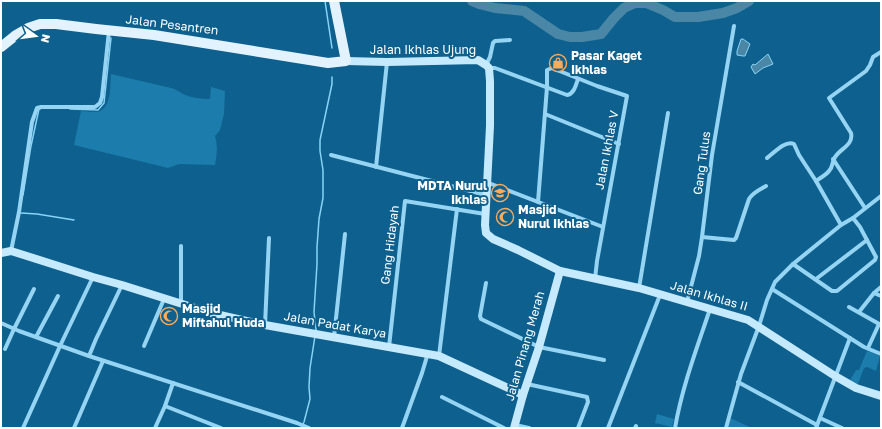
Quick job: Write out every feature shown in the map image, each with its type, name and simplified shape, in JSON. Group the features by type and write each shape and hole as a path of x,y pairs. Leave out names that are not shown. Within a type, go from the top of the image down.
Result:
{"main road":[{"path":"334,1 346,61"},
{"name":"Jalan Pesantren","path":"1,48 16,35 28,28 40,24 56,24 176,38 328,63 346,61"}],"street":[{"name":"Gang Tulus","path":"686,302 699,256 712,155 734,26"},
{"path":"11,251 19,212 32,122 37,108 95,107 100,103 102,97 109,31"},
{"path":"510,40 495,41 492,43 492,50 487,66 495,68 547,87 567,95 572,93 578,79 552,68 547,70 547,87 538,202"},
{"path":"816,181 832,168 833,159 850,142 852,136 829,98 866,71 873,56 881,52"},
{"name":"Jalan Ikhlas Ujung","path":"346,61 387,62 478,60 487,66 490,81 490,126 486,182 486,233 490,237 560,271"},
{"path":"376,167 387,62"},
{"name":"Jalan Ikhlas V","path":"578,79 628,96 594,279"},
{"path":"639,288 668,113"},
{"path":"544,114 619,144"},
{"path":"767,158 786,144 794,144 799,155 842,225"},
{"path":"331,155 486,195"},
{"path":"833,159 865,208"},
{"path":"486,182 603,227"},
{"path":"702,237 734,240 751,195 766,186"},
{"path":"726,428 738,382 767,300 775,282 793,264 881,196"},
{"name":"Gang Hidayah","path":"389,347 404,201 485,214"},
{"path":"439,356 457,209"},
{"path":"793,264 832,291 837,291 876,258 860,227 853,218"},
{"path":"334,337 345,234"},
{"path":"265,325 269,238"},
{"path":"816,279 867,240"},
{"path":"181,246 181,304"},
{"name":"Jalan Padat Karya","path":"1,253 11,251 211,313 265,325 428,353 439,356 523,395"},
{"name":"Jalan Ikhlas II","path":"560,271 639,288 748,320 835,376 856,388 881,396"},
{"name":"Jalan Pinang Merah","path":"514,426 526,384 539,347 560,271"},
{"path":"23,428 93,277"},
{"path":"486,283 480,316 481,319 539,347 604,360"},
{"path":"89,356 122,285"},
{"path":"859,312 874,293 881,287"},
{"path":"5,349 34,288"},
{"path":"772,289 850,338 881,354"},
{"path":"874,293 881,296"},
{"path":"608,428 660,294"},
{"path":"36,337 58,296"},
{"path":"144,346 164,298"},
{"path":"849,307 880,324 868,348"},
{"path":"675,428 686,384 710,309"},
{"path":"1,324 103,361 308,427"},
{"path":"738,382 817,426 850,338"},
{"path":"402,428 428,353"},
{"path":"74,428 103,361"},
{"path":"155,428 174,383"},
{"path":"526,384 586,397 588,402 578,428"},
{"path":"442,397 504,428"},
{"path":"165,406 222,428"},
{"path":"820,418 842,428"},
{"path":"294,428 296,423"},
{"path":"514,426 529,428"}],"shaded area":[{"path":"741,39 750,44 745,56 737,55"},
{"path":"768,54 773,64 763,68 755,74 751,67"},
{"path":"111,74 173,88 186,95 196,98 210,99 211,87 225,91 224,114 220,130 215,136 217,150 215,165 179,164 168,168 74,145 81,111 98,112 107,105 110,94"},
{"path":"867,351 880,356 876,371 867,367 864,368 858,384 849,382 856,370 859,370"},
{"path":"657,414 674,419 672,427 655,423"},
{"path":"730,418 752,428 728,428"}],"waterway":[{"path":"325,1 332,48"},
{"path":"472,1 495,8 524,11 558,34 570,37 601,34 624,8 635,3 646,3 675,17 698,17 723,13 737,8 749,1"},
{"path":"70,109 98,110 104,103 111,38"},
{"path":"316,330 314,312 317,247 319,219 323,198 323,170 320,140 332,84 332,77"},
{"path":"23,195 31,146 40,109"},
{"path":"21,213 74,220"},
{"path":"301,428 310,399 310,368 315,336"}],"place":[{"name":"Pasar Kaget Ikhlas","path":"558,63"},
{"name":"MDTA Nurul Ikhlas","path":"500,193"},
{"name":"Masjid Nurul Ikhlas","path":"505,217"},
{"name":"Masjid Miftahul Huda","path":"169,316"}]}
